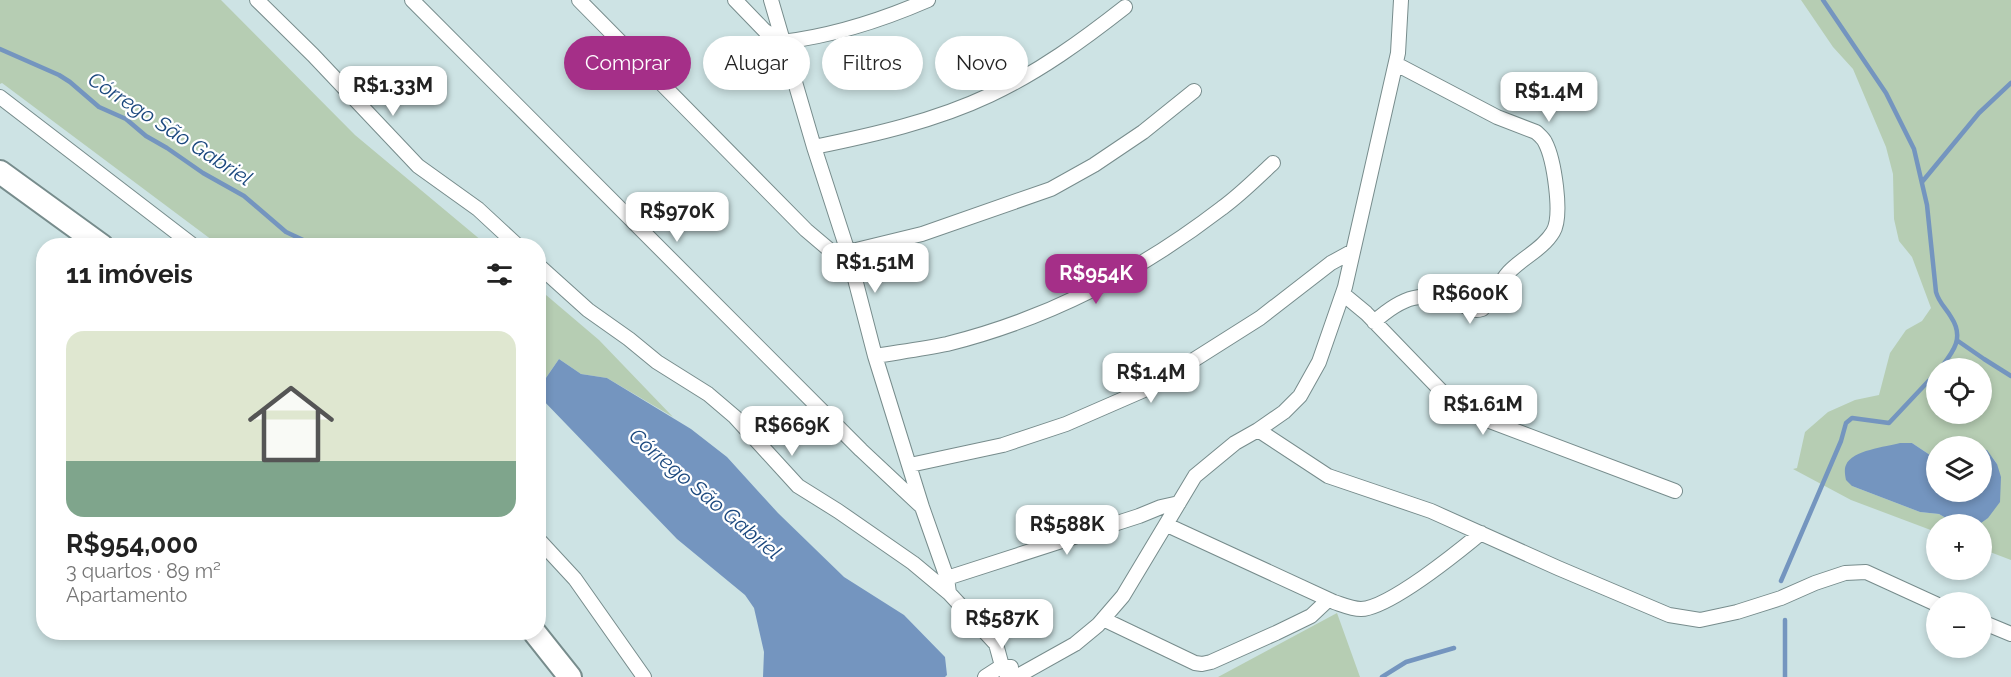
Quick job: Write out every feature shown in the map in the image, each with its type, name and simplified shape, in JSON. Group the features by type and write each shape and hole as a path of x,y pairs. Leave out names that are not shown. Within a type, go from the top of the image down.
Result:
{"main road":[{"path":"0,172 91,238"},
{"path":"541,640 570,677"}],"street":[{"path":"257,0 313,54 418,166 478,209 509,238"},
{"path":"412,0 861,450 922,507"},
{"path":"579,0 806,230 852,269"},
{"path":"735,0 773,36"},
{"path":"771,0 780,36"},
{"path":"810,39 855,27 928,0"},
{"path":"985,677 1005,671 1022,673 1075,644 1103,620 1123,596 1195,476 1234,443 1284,412 1300,396 1319,362 1342,294 1353,251 1396,64 1401,0"},
{"path":"814,147 883,132 990,96 1043,67 1125,7"},
{"path":"1374,322 1390,308 1407,298 1423,297 1445,300 1472,310 1482,309 1493,298 1507,274 1547,241 1557,223 1558,211 1553,169 1541,136 1497,117 1396,64"},
{"path":"797,90 848,252 875,356 922,507 947,578 949,593"},
{"path":"848,252 922,234 1051,189 1094,165 1143,132 1194,91"},
{"path":"0,98 184,238"},
{"path":"875,356 946,344 1002,328 1064,304 1122,275 1174,242 1224,207 1273,163"},
{"path":"910,465 1003,445 1066,424 1151,387 1260,318 1331,262 1353,251"},
{"path":"546,272 588,310 657,362 708,394 735,417 798,486 913,563 949,593 996,644 1005,671"},
{"path":"1342,294 1374,322 1449,399 1463,408 1479,417 1675,491"},
{"path":"1258,430 1328,476 1431,511 1669,615 1700,620 1737,612 1845,573 1866,572 1926,599"},
{"path":"947,578 1179,503"},
{"path":"1167,525 1328,600 1360,609 1388,601 1455,556 1481,533"},
{"path":"546,548 575,579 644,677"},
{"path":"1103,620 1195,663 1202,664 1222,658 1311,616 1328,600"},
{"path":"1992,626 2011,634"}],"green space":[{"path":"0,0 221,0 355,135 478,238 209,238 2,83 0,84"},
{"path":"1801,0 2011,0 2011,560 1992,553 1992,514 1983,514 1987,502 1992,502 1992,482 1997,464 1992,457 1992,436 1926,436 1926,452 1912,443 1852,486 1920,512 1939,514 1926,514 1926,528 1851,500 1793,469 1797,468 1805,432 1828,412 1855,400 1879,395 1890,353 1906,330 1922,321 1931,308 1912,257 1899,241 1894,219 1893,174 1886,147 1853,69 1833,47"},
{"path":"546,295 599,340 673,417 607,378 581,374 559,359 546,378"},
{"path":"1337,613 1360,677 1218,677"}],"water":[{"path":"559,359 581,374 607,378 691,429 727,457 778,513 844,577 904,615 945,657 947,675 945,677 763,677 764,652 754,608 745,595 677,539 546,403 546,378"},
{"path":"1900,443 1912,443 1926,452 1926,502 1992,502 1992,457 2001,477 2000,502 1991,514 1920,512 1852,486 1846,480 1845,467 1849,460 1870,450"}],"waterway":[{"path":"1823,0 1886,93 1914,149 1927,205 1936,292 1957,332 1956,344 1948,358"},
{"name":"Córrego São Gabriel","path":"0,49 59,75 99,107 126,119 146,136 244,196 286,232 299,238"},
{"path":"1922,182 1979,113 2011,83"},
{"path":"1958,341 2011,376"},
{"path":"1781,581 1841,441 1846,423 1852,418 1889,423 1926,384"},
{"path":"1785,620 1785,677"},
{"path":"1382,677 1406,662 1454,648"}]}
